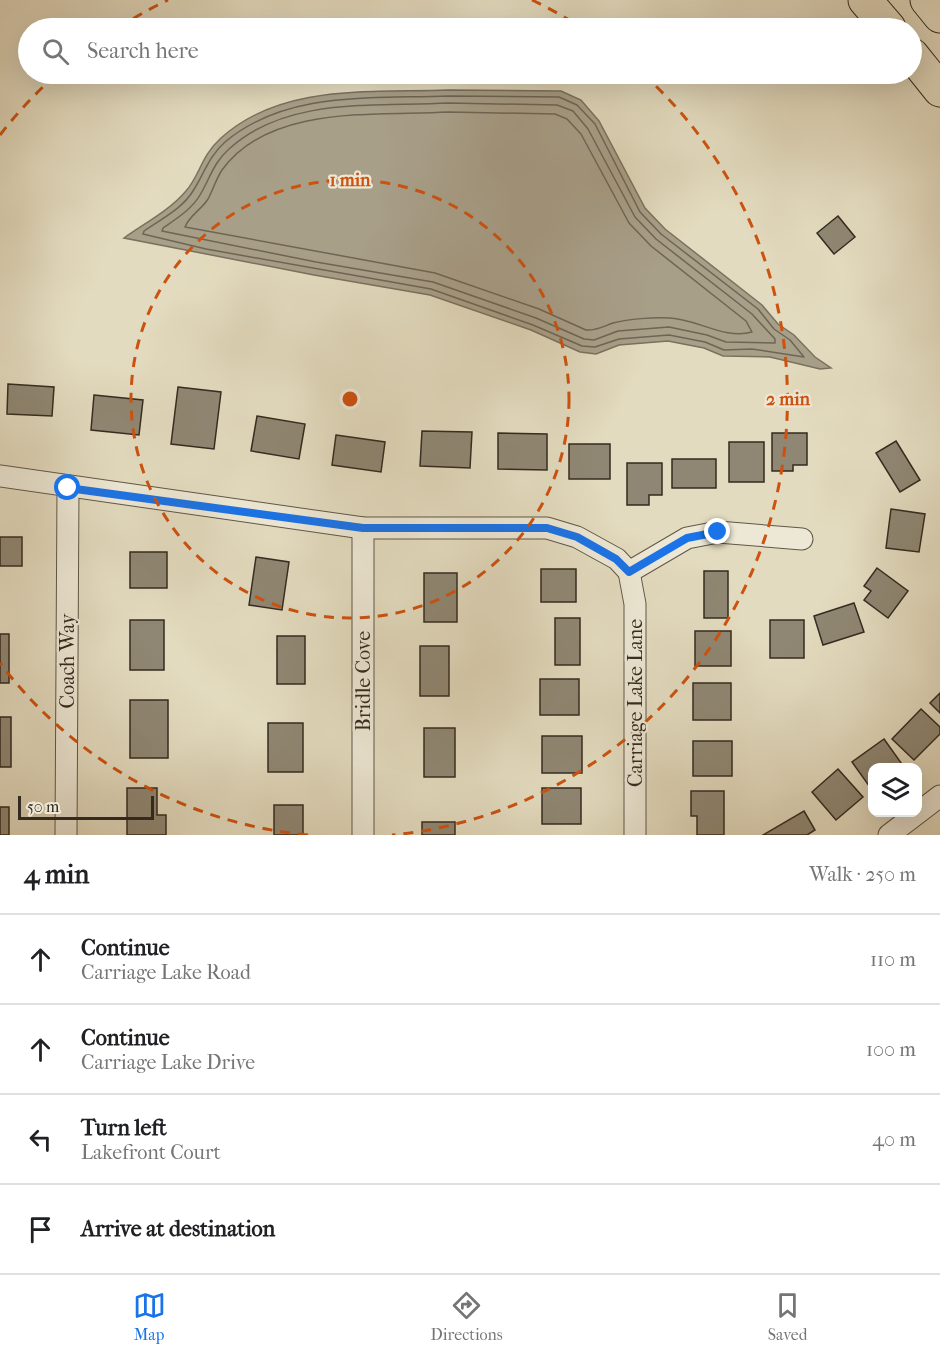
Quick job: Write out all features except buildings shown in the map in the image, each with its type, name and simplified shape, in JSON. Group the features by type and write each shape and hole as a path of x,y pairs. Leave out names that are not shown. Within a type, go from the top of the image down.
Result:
{"highway":[{"path":"865,0 880,18"},
{"path":"927,0 940,16"},
{"path":"922,68 940,90"}],"street":[{"path":"0,476 68,488 363,528 547,528 577,537 616,559 629,572 687,538 718,532 802,539"},
{"name":"Coach Way","path":"66,835 68,488"},
{"name":"Bridle Cove","path":"363,528 363,835"},
{"name":"Carriage Lake Lane","path":"629,572 635,604 635,835"},
{"path":"889,835 940,796"}],"water":[{"path":"448,90 561,91 581,100 599,121 645,208 665,229 762,305 778,324 831,368 820,369 770,357 723,356 704,348 668,341 619,345 596,354 580,352 531,330 430,295 124,238 179,198 191,185 209,152 221,138 245,120 271,108 299,99 329,94"}],"route":[{"path":"68,488 363,528 547,528 577,537 616,559 629,572 687,538 718,532"}]}
